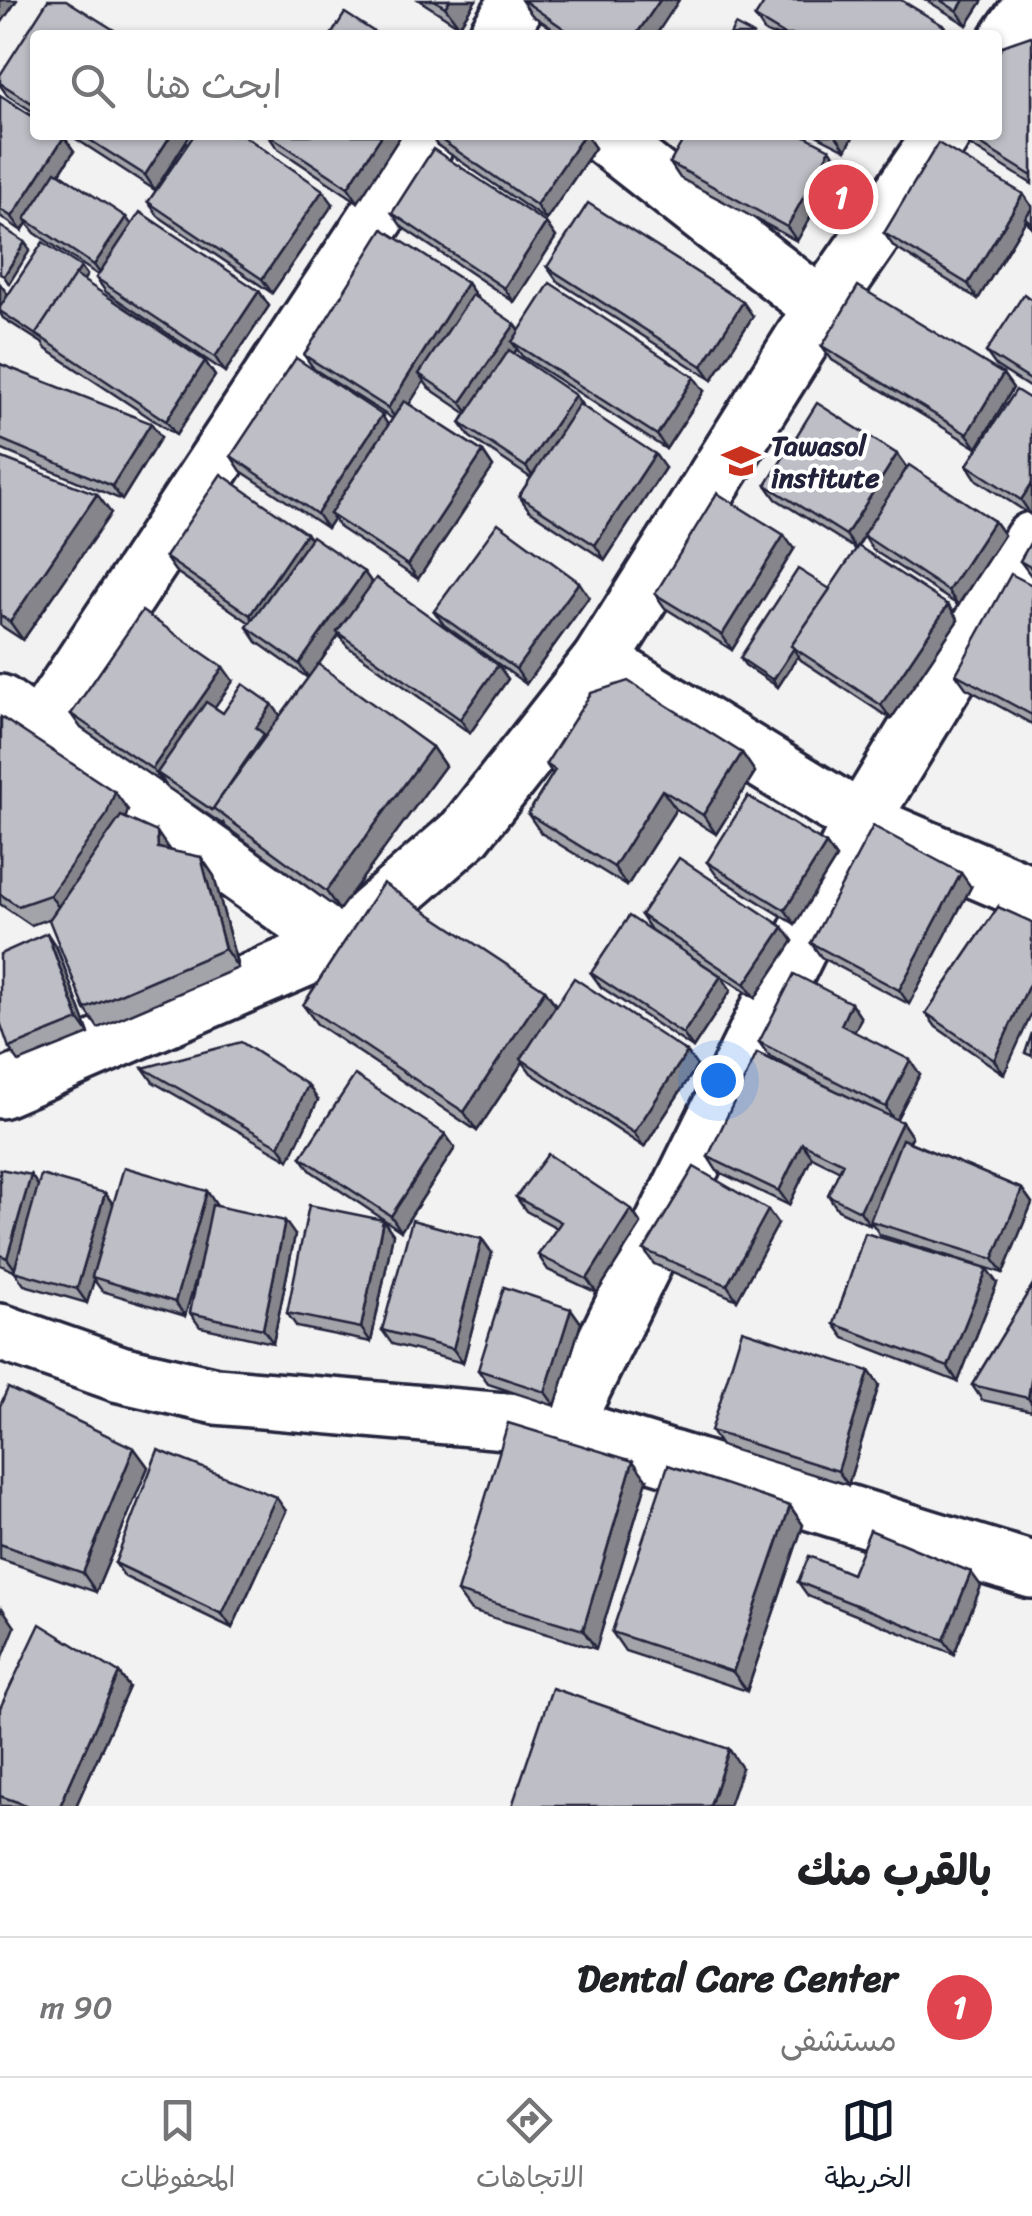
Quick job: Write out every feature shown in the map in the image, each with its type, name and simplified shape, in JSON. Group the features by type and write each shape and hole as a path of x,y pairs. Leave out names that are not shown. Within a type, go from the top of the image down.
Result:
{"street":[{"path":"500,30 519,0"},
{"path":"1002,49 1032,5"},
{"path":"338,944 20,717 427,140"},
{"path":"608,140 822,308"},
{"path":"0,1090 338,944 465,833 600,660 822,308 939,140"},
{"path":"564,1426 861,821 1032,540"},
{"path":"600,660 861,821 1032,894"},
{"path":"0,1332 120,1374 216,1396 564,1426 1032,1570"}],"building":[{"path":"48,0 66,0 114,30 30,30 30,102 0,83 0,75"},
{"path":"523,0 660,0 639,30 566,30"},
{"path":"766,0 901,0 944,26 942,30 777,30 755,17"},
{"path":"940,0 964,0 957,11"},
{"path":"345,13 371,30 334,30"},
{"path":"1032,37 1032,176 974,140 1002,140 1002,46"},
{"path":"0,96 30,115 30,140 62,140 12,217 0,209"},
{"path":"90,140 168,140 145,175"},
{"path":"191,140 250,140 323,190 262,279 148,202"},
{"path":"277,140 379,140 348,187"},
{"path":"441,140 581,140 536,205"},
{"path":"683,140 813,140 830,149 787,227 670,163"},
{"path":"938,143 1023,194 968,284 884,233"},
{"path":"433,149 546,223 504,288 392,213"},
{"path":"56,171 126,217 94,265 25,219"},
{"path":"588,203 743,302 702,366 547,267"},
{"path":"140,212 259,291 215,357 96,278"},
{"path":"0,226 25,242 4,276 0,274"},
{"path":"383,229 467,283 388,408 304,355"},
{"path":"43,242 81,267 36,335 0,311 0,307"},
{"path":"75,275 205,361 166,421 36,334"},
{"path":"550,283 694,377 657,435 512,342"},
{"path":"858,286 1003,374 967,434 822,346"},
{"path":"1024,294 1032,300 1032,381 986,352"},
{"path":"472,295 515,324 461,402 419,374"},
{"path":"509,350 575,395 526,467 460,423"},
{"path":"296,358 382,415 317,514 231,456"},
{"path":"0,364 151,423 112,486 0,439"},
{"path":"1016,390 1032,400 1032,483 1021,500 967,465"},
{"path":"404,401 483,452 408,565 330,514"},
{"path":"817,403 897,454 846,535 766,485"},
{"path":"579,404 655,454 595,545 519,496"},
{"path":"0,457 97,494 10,622 0,615"},
{"path":"909,465 994,521 948,591 863,535"},
{"path":"221,474 306,533 250,615 165,557"},
{"path":"717,493 784,535 722,635 655,594"},
{"path":"498,523 579,582 516,669 434,611"},
{"path":"312,536 364,572 299,664 247,627"},
{"path":"1032,540 1032,568 1020,561"},
{"path":"858,546 948,605 881,705 791,646"},
{"path":"798,569 830,589 773,680 740,658"},
{"path":"1011,574 1032,585 1032,715 956,674"},
{"path":"376,578 498,665 460,719 337,632"},
{"path":"142,611 223,667 152,769 71,714"},
{"path":"318,664 432,747 326,891 213,808"},
{"path":"628,681 742,753 703,815 662,790 614,867 528,814 555,770 546,764 591,693"},
{"path":"243,684 272,704 256,728 264,734 212,810 157,773 206,702 223,713"},
{"path":"1,717 115,792 106,816 50,895 18,906 0,894"},
{"path":"748,796 826,844 785,910 707,862"},
{"path":"121,816 157,832 158,848 201,857 225,949 85,1009 49,920"},
{"path":"873,826 961,873 899,990 811,943"},
{"path":"679,858 783,927 745,984 641,915"},
{"path":"383,883 545,990 464,1112 303,1005"},
{"path":"998,907 1032,922 1032,978 994,1060 926,1013"},
{"path":"629,916 721,976 683,1034 591,973"},
{"path":"47,933 79,1020 9,1048 0,1022 0,954"},
{"path":"794,974 851,1003 841,1025 910,1060 886,1107 759,1042"},
{"path":"574,978 687,1052 634,1133 521,1059"},
{"path":"1032,1033 1032,1056 1025,1053"},
{"path":"241,1042 308,1085 279,1146 143,1068"},
{"path":"757,1053 902,1122 860,1211 828,1195 843,1163 802,1143 779,1191 708,1157"},
{"path":"355,1075 445,1134 391,1216 301,1157"},
{"path":"902,1139 1022,1189 993,1259 870,1221"},
{"path":"548,1154 631,1209 587,1279 538,1255 561,1222 516,1197"},
{"path":"124,1167 207,1191 175,1302 92,1277"},
{"path":"694,1167 768,1210 727,1285 644,1250"},
{"path":"0,1169 31,1175 7,1258 0,1255"},
{"path":"41,1175 105,1193 77,1289 14,1271"},
{"path":"212,1205 285,1221 263,1329 190,1313"},
{"path":"309,1205 383,1220 361,1328 287,1313"},
{"path":"412,1220 482,1239 453,1349 382,1330"},
{"path":"865,1233 987,1269 948,1367 834,1324"},
{"path":"1032,1286 1032,1375 1028,1398 972,1385"},
{"path":"504,1287 571,1309 545,1392 478,1370"},
{"path":"742,1330 869,1371 838,1471 711,1431"},
{"path":"8,1388 134,1448 83,1573 0,1544 0,1406"},
{"path":"508,1423 633,1461 583,1630 457,1592"},
{"path":"158,1450 276,1497 222,1614 115,1563"},
{"path":"668,1465 790,1506 733,1672 612,1632"},
{"path":"870,1530 971,1572 944,1640 798,1582 809,1556 852,1574"},
{"path":"40,1624 119,1673 60,1806 29,1806 0,1796 0,1708"},
{"path":"552,1688 729,1749 710,1806 512,1806"}],"place":[{"name":"Dental Care Center","path":"841,197"},
{"name":"Tawasol institute","path":"741,461"}]}
